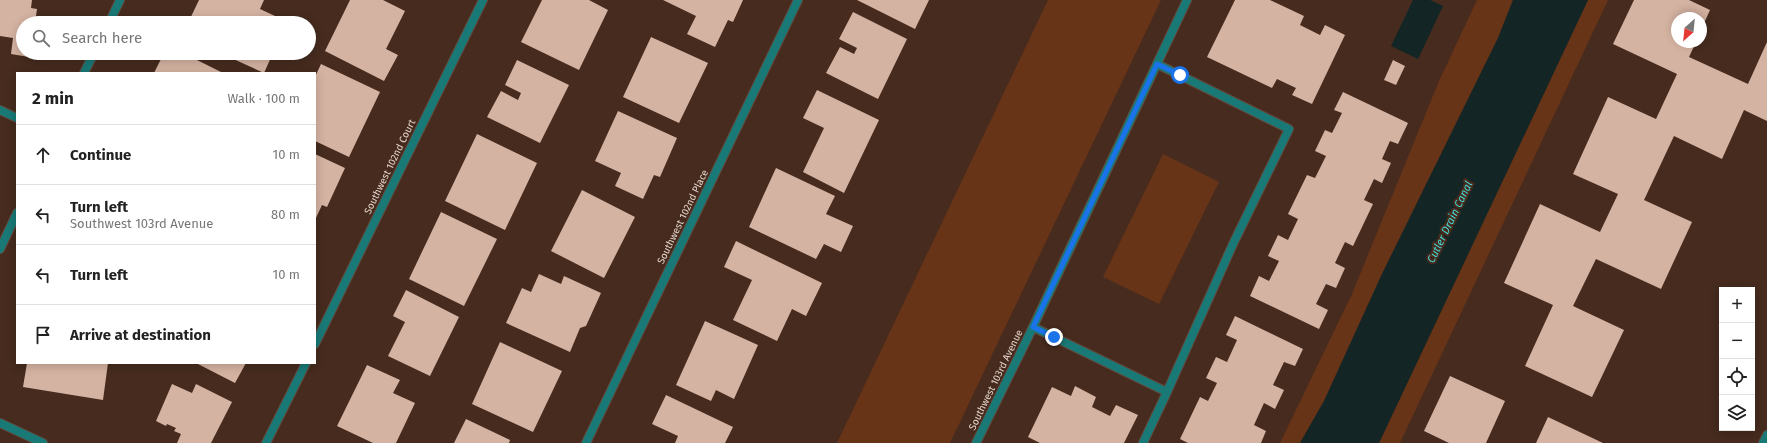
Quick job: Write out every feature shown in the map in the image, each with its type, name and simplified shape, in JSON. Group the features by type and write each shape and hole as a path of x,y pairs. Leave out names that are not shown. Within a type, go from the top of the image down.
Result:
{"street":[{"path":"112,16 120,0"},
{"name":"Southwest 102nd Court","path":"316,342 484,0"},
{"name":"Southwest 102nd Place","path":"586,443 798,0"},
{"name":"Southwest 103rd Avenue","path":"976,443 1033,327 1187,0"},
{"path":"84,72 90,60"},
{"path":"1143,443 1233,244 1289,129 1157,64"},
{"path":"0,110 16,118"},
{"path":"0,249 16,215"},
{"path":"1033,327 1167,392"},
{"path":"266,443 306,364"},
{"path":"0,423 43,443"},
{"path":"1763,443 1767,435"}],"shaded area":[{"path":"1048,0 1161,0 950,443 837,443"},
{"path":"1477,0 1513,0 1498,38 1382,274 1324,401 1300,443 1280,443 1352,294 1439,81"},
{"path":"1588,0 1608,0 1400,443 1379,443"},
{"path":"1163,154 1219,182 1159,304 1103,277"}],"water":[{"path":"1413,0 1430,0 1443,6 1418,59 1391,46"},
{"name":"Cutler Drain Canal","path":"1513,0 1588,0 1379,443 1300,443 1324,401 1382,274 1498,38"}],"building":[{"path":"0,0 32,0 31,8 37,9 36,16 16,16 16,55 11,54 13,38 0,36"},
{"path":"199,0 264,0 260,9 275,16 191,16"},
{"path":"350,0 383,0 405,11 386,49 398,55 384,81 325,51"},
{"path":"542,0 589,0 608,10 579,70 521,42"},
{"path":"663,0 743,0 733,22 728,20 715,47 687,34 696,16"},
{"path":"857,0 929,0 915,29"},
{"path":"1235,0 1270,0 1304,16 1300,25 1320,35 1325,25 1345,35 1312,104 1292,95 1296,88 1277,79 1272,88 1207,57"},
{"path":"1634,0 1689,0 1710,10 1707,17 1707,12 1671,12 1671,48 1693,48 1689,57 1748,84 1767,42 1767,121 1744,110 1722,159 1674,136 1644,200 1692,222 1661,289 1596,259 1573,306 1624,330 1592,397 1525,366 1553,305 1504,283 1540,204 1600,232 1618,194 1573,174 1608,97 1656,119 1677,74 1613,44"},
{"path":"853,12 907,39 878,99 826,73 840,47 854,54 857,48 839,39"},
{"path":"651,37 708,63 679,123 623,97"},
{"path":"160,60 197,60 221,72 154,72"},
{"path":"235,60 270,60 264,72"},
{"path":"517,60 569,85 540,143 487,117 501,91 518,100 521,93 505,85"},
{"path":"1393,60 1405,66 1396,85 1384,80"},
{"path":"321,64 380,92 349,157 316,141 316,75"},
{"path":"817,90 879,120 844,193 803,172 824,128 803,118"},
{"path":"1343,92 1408,123 1398,144 1390,141 1382,159 1391,163 1382,183 1374,179 1364,200 1373,204 1353,246 1345,242 1335,263 1345,268 1336,288 1326,284 1316,304 1328,310 1319,329 1250,296 1259,276 1269,281 1279,261 1268,256 1278,235 1288,240 1298,219 1288,214 1307,175 1315,178 1326,156 1315,151 1325,130 1332,133 1342,113 1334,110"},
{"path":"618,111 677,138 660,177 654,175 643,199 615,186 621,173 595,161"},
{"path":"477,134 537,163 505,230 445,201"},
{"path":"316,154 345,168 327,207 322,205 316,218"},
{"path":"776,168 835,196 826,214 853,226 841,252 824,244 816,259 749,227"},
{"path":"582,190 635,217 604,278 551,251"},
{"path":"441,212 497,239 464,306 409,279"},
{"path":"736,241 822,283 806,316 792,309 777,341 733,320 752,280 724,267"},
{"path":"539,274 561,284 564,276 601,293 586,326 580,328 570,352 506,323 522,288 531,292"},
{"path":"406,290 459,317 430,376 388,356 405,322 393,316"},
{"path":"1235,316 1303,349 1295,366 1284,362 1273,385 1284,390 1275,409 1264,403 1254,425 1266,431 1261,443 1188,443 1180,439 1200,397 1208,401 1217,383 1206,378 1216,357 1227,362 1237,340 1226,335"},
{"path":"705,321 758,345 734,399 716,390 711,401 676,385"},
{"path":"500,342 562,371 533,432 472,404"},
{"path":"27,364 108,364 103,400 23,387"},
{"path":"198,364 245,364 235,383"},
{"path":"367,365 400,380 393,393 415,403 396,443 373,443 337,426"},
{"path":"1450,376 1505,401 1486,443 1449,443 1424,431"},
{"path":"172,384 192,393 196,384 232,402 211,443 177,443 181,434 174,431 176,428 167,424 166,426 156,421"},
{"path":"1075,386 1096,397 1092,407 1110,416 1116,405 1138,415 1124,443 1040,443 1028,437 1052,387 1071,396"},
{"path":"666,395 733,427 725,443 675,443 678,436 652,424"},
{"path":"1548,417 1603,443 1536,443"},
{"path":"466,419 510,440 509,443 454,443"}],"route":[{"path":"1054,337 1033,327 1157,64 1180,75"}]}
